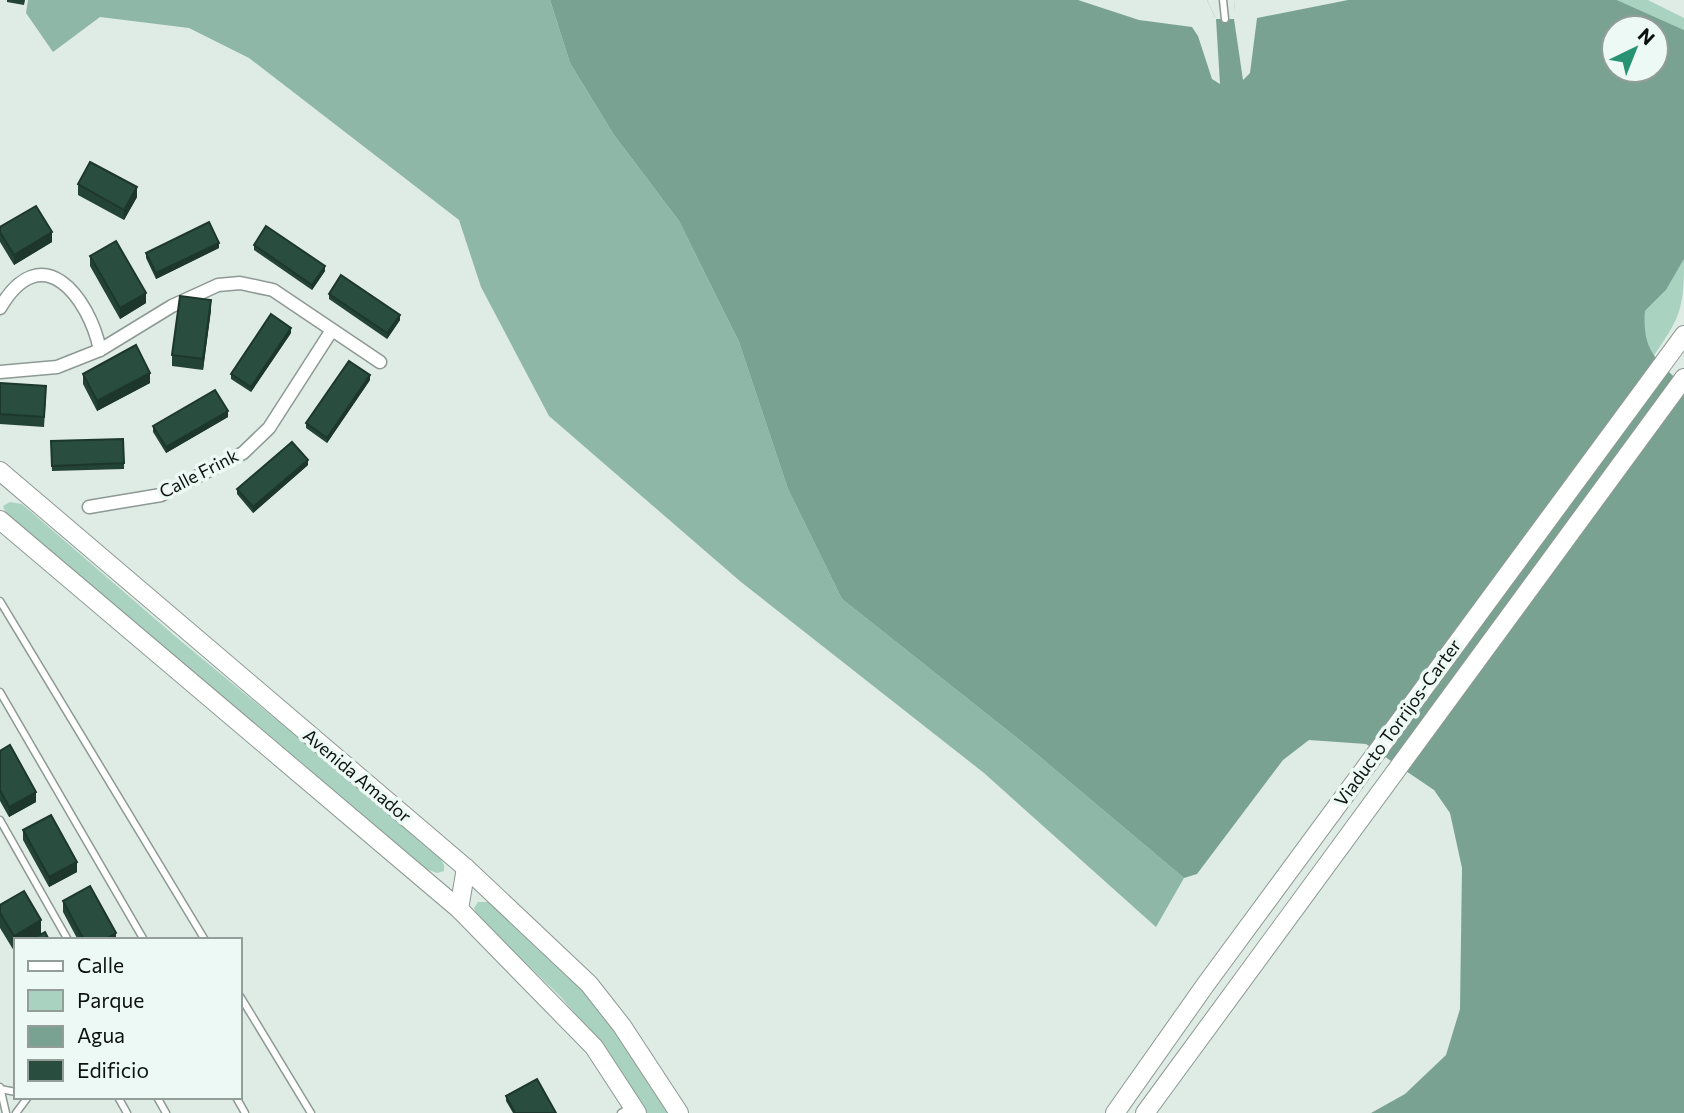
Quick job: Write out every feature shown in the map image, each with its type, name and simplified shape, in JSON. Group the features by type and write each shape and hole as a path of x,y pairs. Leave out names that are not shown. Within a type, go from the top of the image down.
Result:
{"main road":[{"name":"Viaducto Torrijos-Carter","path":"1115,1113 1206,984 1684,335"},
{"name":"Viaducto Torrijos-Carter","path":"1145,1113 1684,378"},
{"name":"Avenida Amador","path":"1,474 466,868 589,984 622,1026 679,1113"},
{"name":"Avenida Amador","path":"0,520 459,909 594,1047 631,1110"},
{"path":"459,909 466,868"}],"street":[{"path":"0,308 25,279 42,274 59,278 73,289 96,330 100,350"},
{"path":"0,372 57,367 100,350 172,306 218,285 240,283 273,290 380,362"},
{"name":"Calle Frink","path":"89,507 161,495 243,453 269,428 332,330"}],"lane":[{"path":"1223,0 1225,19"},
{"path":"0,601 204,938"},
{"path":"0,692 143,938"},
{"path":"0,820 67,938"},
{"path":"242,999 311,1113"},
{"path":"0,1088 6,1113"}],"green space":[{"path":"1617,0 1648,0 1684,18 1684,30 1670,24 1670,14 1648,14"},
{"path":"1684,259 1679,311 1653,357 1643,336 1645,311 1666,290"},
{"path":"10,502 22,504 182,642 437,852 444,871 437,873 426,869 7,516 3,506"},
{"path":"478,902 489,902 580,984 655,1083 671,1113 647,1113 610,1056 561,997 477,916 474,908"}],"shaded area":[{"path":"28,0 550,0 570,63 614,135 679,221 739,342 788,489 842,599 1027,746 1184,878 1156,927 984,773 741,582 549,416 481,287 459,220 249,58 189,28 100,17 53,52 26,13"}],"water":[{"path":"550,0 1207,0 1216,19 1234,18 1235,0 1617,0 1648,14 1600,14 1600,84 1670,84 1670,24 1684,30 1684,259 1666,290 1645,311 1645,325 1653,353 1684,386 1684,1113 1371,1113 1405,1094 1446,1055 1460,1009 1462,868 1450,813 1434,790 1366,744 1309,740 1283,760 1197,874 1184,878 1027,746 842,599 788,489 739,342 679,221 614,135 570,63"}],"pier":[{"path":"1078,0 1207,0 1215,17 1215,9 1218,16 1231,15 1231,0 1234,11 1235,0 1348,0 1257,18 1250,73 1243,80 1234,19 1216,19 1220,84 1212,79 1198,36 1192,27 1139,20"}],"building":[{"path":"90,162 137,187 124,210 78,184"},
{"path":"36,206 52,232 14,255 0,232 0,227"},
{"path":"209,222 219,243 156,273 146,253"},
{"path":"266,226 325,266 312,285 254,245"},
{"path":"116,241 146,293 120,308 90,256"},
{"path":"341,275 400,315 387,333 329,294"},
{"path":"180,296 211,300 203,359 172,355"},
{"path":"271,314 291,328 251,387 231,374"},
{"path":"136,345 150,373 97,401 83,374"},
{"path":"349,361 370,375 327,438 306,423"},
{"path":"0,383 46,386 44,417 0,414"},
{"path":"215,390 228,411 166,447 153,426"},
{"path":"123,439 124,463 52,466 51,441"},
{"path":"292,442 308,460 253,507 237,489"},
{"path":"10,745 36,792 9,807 0,790 0,751"},
{"path":"51,815 77,862 49,877 23,830"},
{"path":"90,886 116,933 107,938 83,938 63,901"},
{"path":"24,891 41,920 14,936 0,913 0,905"},
{"path":"45,932 48,938 34,938"},
{"path":"537,1079 556,1113 515,1113 506,1096"}]}
